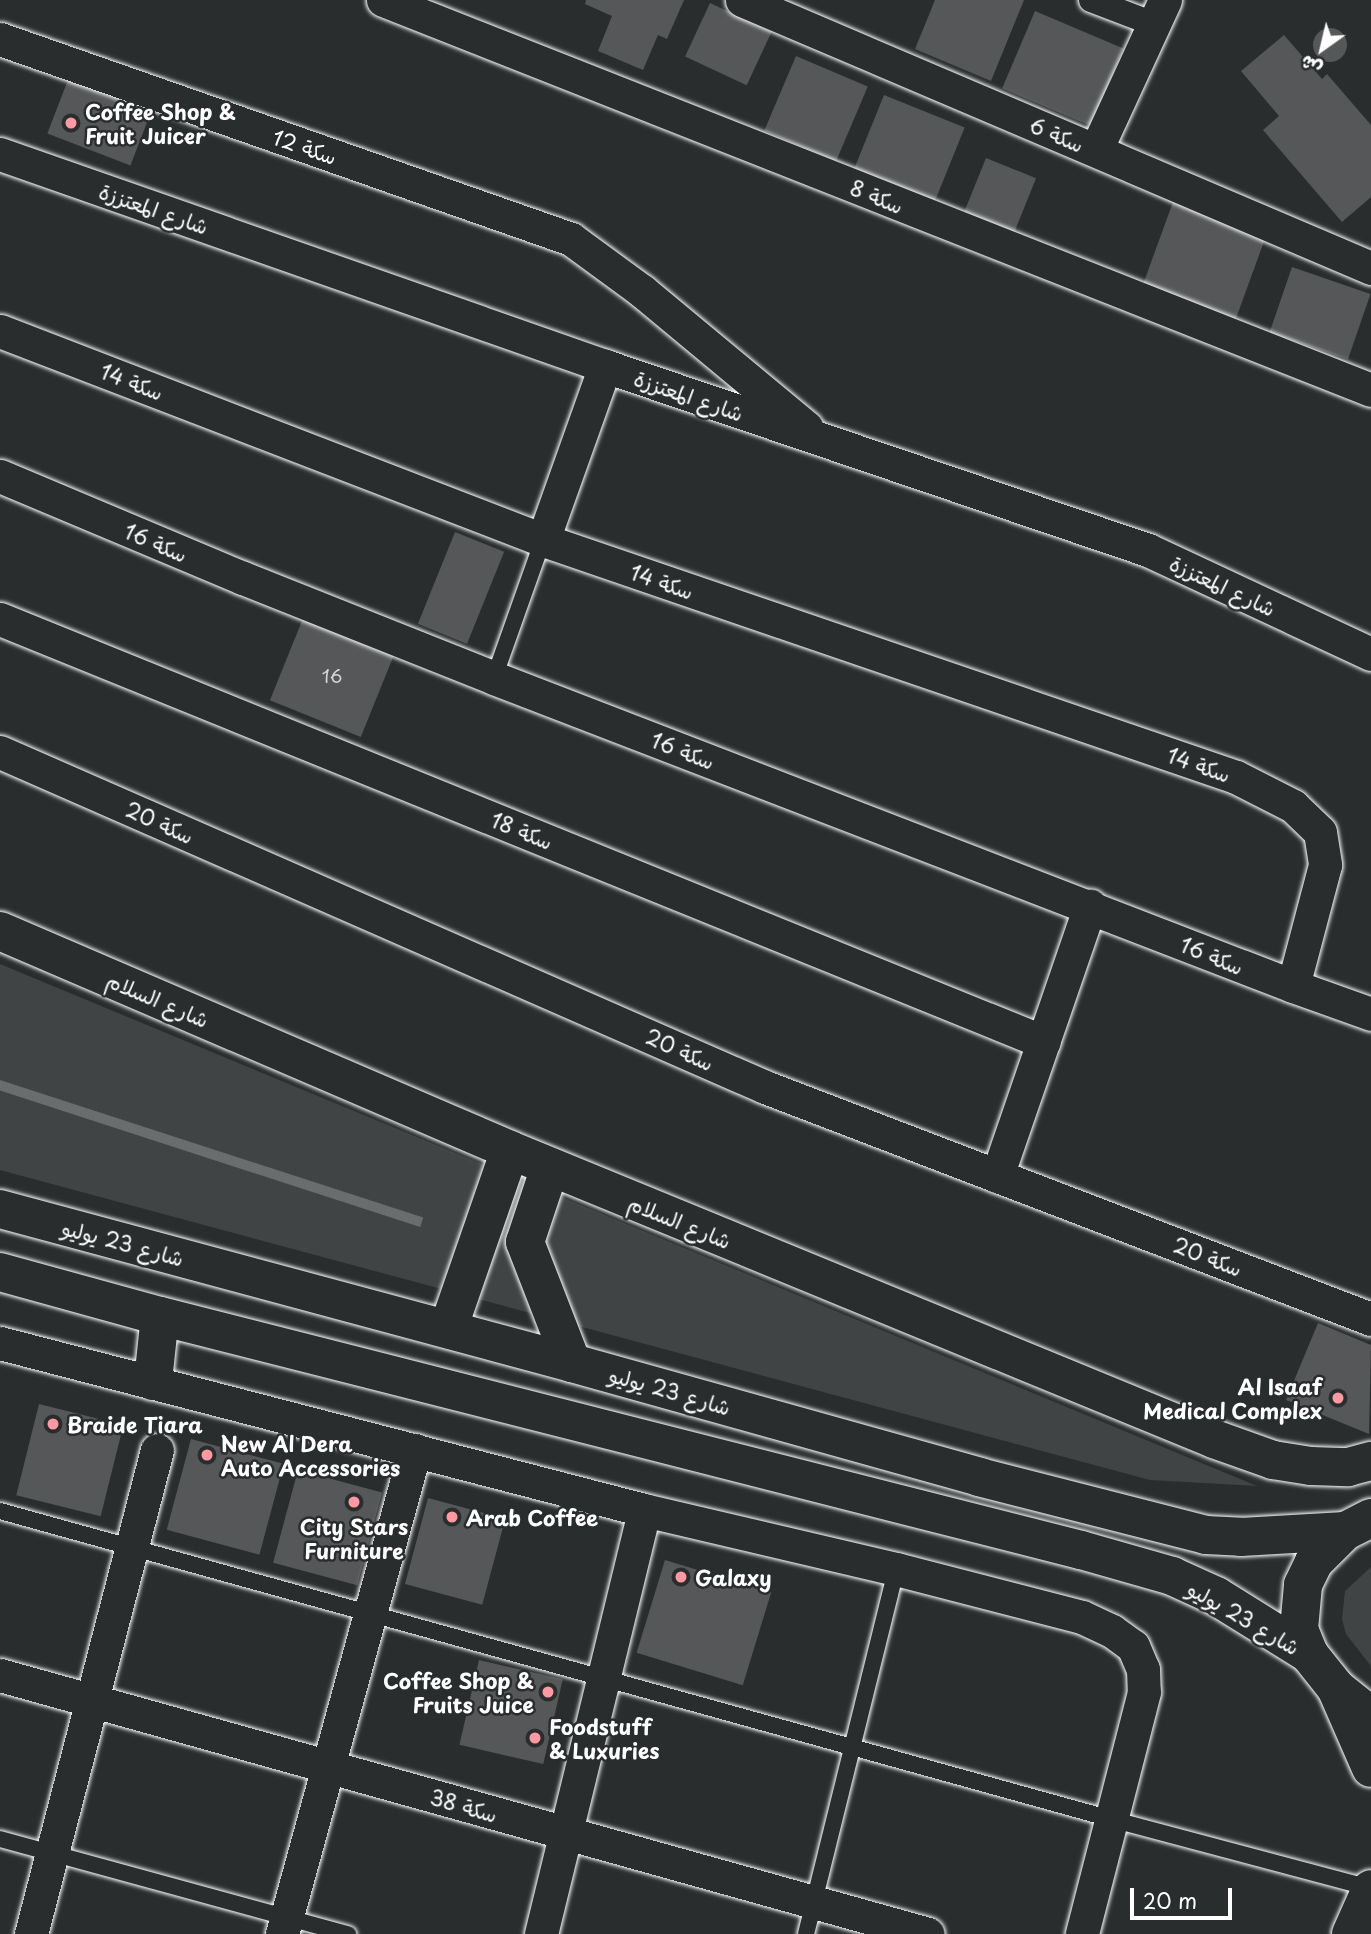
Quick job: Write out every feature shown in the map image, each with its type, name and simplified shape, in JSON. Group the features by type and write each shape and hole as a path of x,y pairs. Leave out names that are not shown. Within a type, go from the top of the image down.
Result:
{"main road":[{"name":"شارع السلام","path":"0,931 550,1167 1139,1410 1273,1460 1311,1466 1348,1467 1371,1461"},
{"path":"449,1329 510,1150"},
{"path":"550,1167 525,1242 572,1363"},
{"name":"شارع 23 يوليو","path":"0,1209 449,1329 979,1477 1206,1535 1241,1537 1358,1524"},
{"name":"شارع 23 يوليو","path":"0,1272 160,1316 1081,1550 1172,1576 1216,1596 1309,1654"},
{"path":"153,1381 160,1316"},
{"path":"1358,1524 1314,1562 1303,1585 1299,1629 1309,1654 1336,1688 1371,1716"},
{"path":"1336,1688 1371,1768"},
{"path":"1353,1934 1371,1889"},
{"path":"1353,1934 1371,1913"}],"street":[{"name":"سكة 8","path":"383,0 1371,390"},
{"name":"سكة 6","path":"742,0 1371,268"},
{"path":"1091,0 1160,12 1096,150"},
{"name":"سكة 12","path":"0,39 571,239 642,290 822,441"},
{"name":"شارع المعتززة","path":"0,154 822,441 1148,550 1371,654"},
{"name":"سكة 14","path":"0,331 543,540 1236,777 1293,806 1320,832 1325,865 1293,986"},
{"path":"543,540 605,366"},
{"name":"سكة 16","path":"0,476 230,573 494,678 1371,1014"},
{"name":"سكة 18","path":"0,618 1044,1042"},
{"name":"سكة 20","path":"0,752 765,1087 1371,1319"},
{"path":"996,1176 1090,906"},
{"path":"0,1343 644,1510 896,1569 1082,1617 1112,1631 1133,1646 1143,1669 1144,1692 1082,1934"},
{"path":"31,1934 156,1450"},
{"path":"284,1926 415,1450"},
{"path":"541,1934 644,1510"},
{"name":"سكة 38","path":"0,1675 328,1765 565,1835 809,1918 928,1934"}],"lane":[{"path":"494,678 543,540"},
{"path":"0,1511 1371,1889"},
{"path":"809,1918 896,1569"},
{"path":"0,1839 284,1926 348,1934"}],"shaded area":[{"path":"0,964 1257,1486 1150,1480 0,1170"},
{"path":"0,1080 423,1218 420,1227 0,1091"},
{"path":"1371,1567 1371,1666 1346,1634 1342,1619 1345,1591"}],"building":[{"path":"586,0 684,0 667,39 658,35 643,70 598,51 612,16 585,4"},
{"path":"935,0 1024,0 991,81 915,49"},
{"path":"710,3 772,32 747,85 685,56"},
{"path":"1035,11 1123,49 1091,126 1002,88"},
{"path":"1330,28 1342,33 1347,45 1342,57 1330,62 1318,57 1313,45 1318,33"},
{"path":"1284,35 1322,79 1327,74 1371,125 1371,197 1342,222 1263,130 1279,116 1241,71"},
{"path":"796,56 868,86 836,161 764,131"},
{"path":"71,72 154,104 130,166 47,134"},
{"path":"884,95 965,128 935,201 854,168"},
{"path":"986,158 1036,178 1014,233 964,213"},
{"path":"1173,202 1266,236 1235,320 1142,287"},
{"path":"1292,267 1370,294 1348,359 1270,332"},
{"path":"455,532 504,552 467,644 418,624"},
{"path":"304,616 395,653 361,737 270,700"},
{"path":"1318,1323 1371,1345 1369,1434 1286,1400"},
{"path":"39,1404 123,1425 101,1516 16,1495"},
{"path":"191,1439 284,1464 259,1555 167,1530"},
{"path":"298,1470 382,1493 357,1585 273,1563"},
{"path":"428,1498 505,1519 482,1605 405,1584"},
{"path":"665,1560 771,1592 743,1685 637,1653"},
{"path":"479,1660 563,1679 543,1764 459,1745"}],"place":[{"name":"Coffee Shop & Fruit Juicer","path":"71,123"},
{"name":"Al Isaaf Medical Complex","path":"1338,1398"},
{"name":"Braide Tiara","path":"53,1424"},
{"name":"New Al Dera Auto Accessories","path":"207,1455"},
{"name":"City Stars Furniture","path":"354,1502"},
{"name":"Arab Coffee","path":"452,1517"},
{"name":"Galaxy","path":"681,1577"},
{"name":"Coffee Shop & Fruits Juice","path":"548,1692"},
{"name":"Foodstuff & Luxuries","path":"535,1738"}]}
